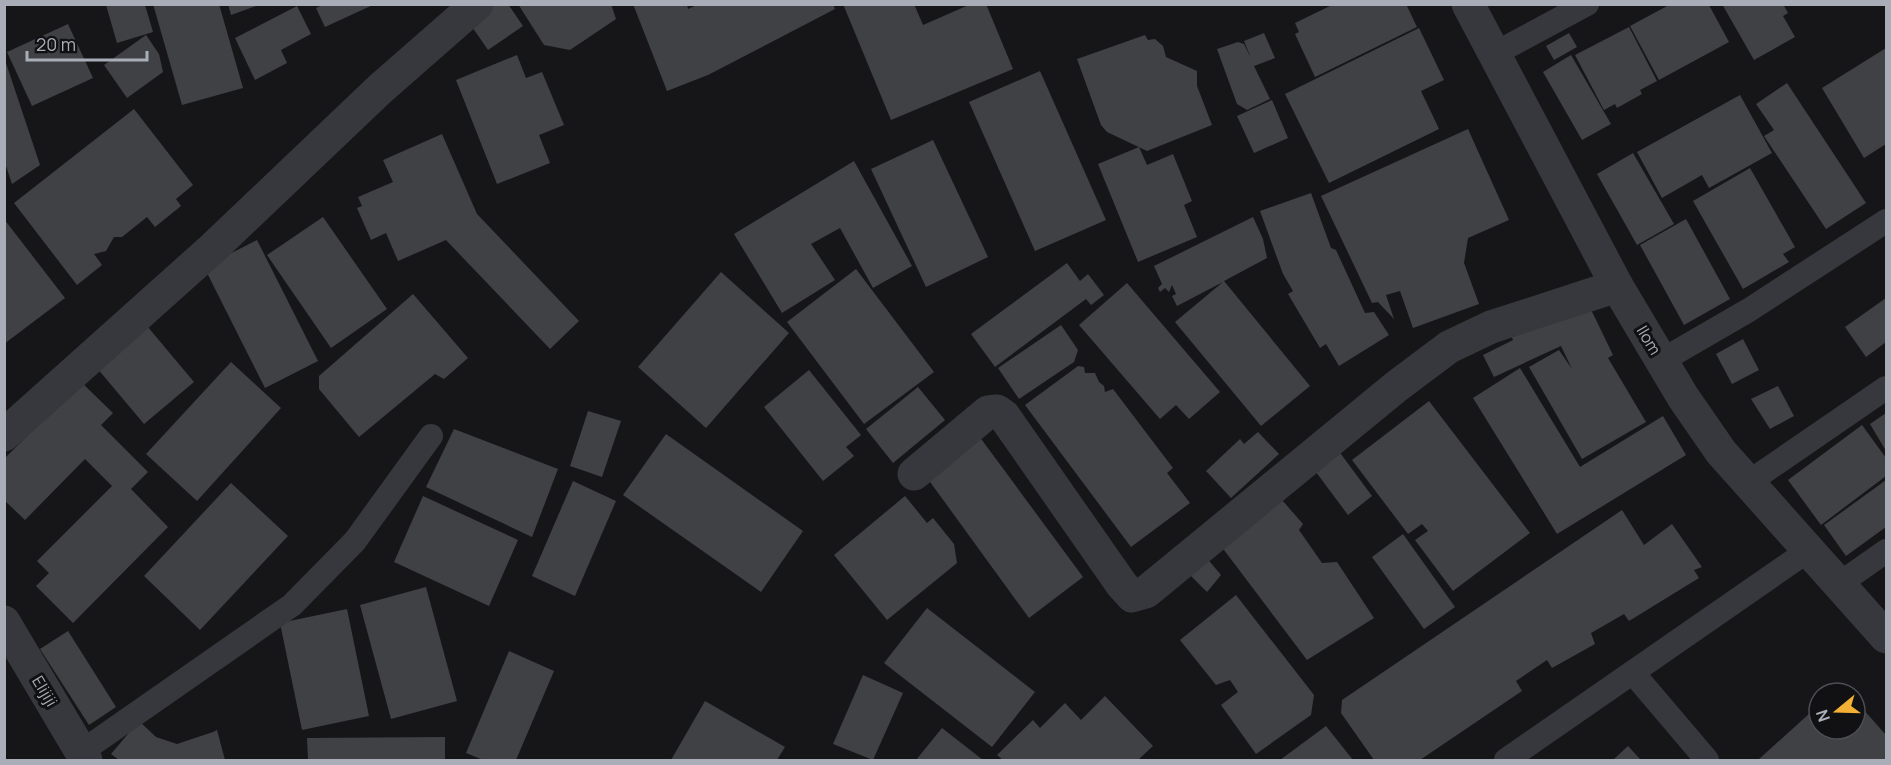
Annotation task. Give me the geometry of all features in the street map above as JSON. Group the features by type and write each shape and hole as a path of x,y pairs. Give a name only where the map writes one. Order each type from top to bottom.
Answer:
{"street":[{"path":"4,435 213,248 380,90 477,4"},
{"name":"Ilom","path":"1468,4 1617,286 1661,361 1721,452 1887,637"},
{"path":"914,474 988,412 997,411 1004,416 1132,596 1146,592 1449,347 1491,327 1617,286"},
{"name":"Elijiji","path":"4,622 84,756"}],"lane":[{"path":"1494,54 1587,4"},
{"path":"1661,361 1749,310 1887,221"},
{"path":"1749,482 1887,388"},
{"path":"84,756 292,605 355,541 431,436"},
{"path":"1506,760 1809,550"},
{"path":"1839,584 1887,550"},
{"path":"1633,673 1707,760"}],"building":[{"path":"153,4 219,4 243,88 182,105"},
{"path":"228,4 259,4 259,5 231,15"},
{"path":"324,4 375,4 325,27 316,8"},
{"path":"491,4 508,4 523,26 488,50 468,21"},
{"path":"518,4 611,4 616,19 570,50 544,45"},
{"path":"633,4 687,4 688,9 699,4 833,4 835,9 708,75 667,91"},
{"path":"843,4 914,4 923,25 971,4 986,4 1013,69 891,120"},
{"path":"1334,4 1406,4 1417,27 1315,77 1295,34 1299,32 1295,23"},
{"path":"1722,4 1783,4 1788,13 1783,16 1795,37 1754,60"},
{"path":"106,5 145,5 153,32 117,43"},
{"path":"1669,5 1709,5 1729,42 1659,80 1630,26"},
{"path":"297,6 311,34 281,50 287,63 255,80 235,38"},
{"path":"68,24 93,78 32,106 7,52"},
{"path":"1629,27 1657,81 1640,90 1642,94 1617,108 1615,104 1604,110 1575,55"},
{"path":"1419,28 1444,80 1421,91 1439,129 1329,183 1285,94"},
{"path":"1264,33 1275,58 1254,66 1270,99 1247,110 1237,104 1217,49 1238,42 1244,44 1251,58 1244,41"},
{"path":"1569,33 1577,47 1554,60 1546,46"},
{"path":"146,35 159,54 163,72 127,98 104,65"},
{"path":"1145,35 1148,40 1155,39 1163,46 1166,57 1197,71 1197,86 1212,125 1147,151 1107,132 1101,125 1077,59"},
{"path":"1886,48 1886,144 1864,158 1822,88"},
{"path":"517,55 526,78 542,72 564,125 539,135 550,163 497,184 456,80"},
{"path":"1571,55 1611,124 1582,140 1543,72"},
{"path":"5,60 40,165 12,184 4,160"},
{"path":"1040,71 1106,220 1035,251 969,102"},
{"path":"1787,83 1866,203 1826,229 1764,136 1774,130 1756,104"},
{"path":"1740,95 1772,153 1709,188 1702,175 1662,198 1637,152"},
{"path":"1272,100 1288,138 1254,153 1237,116"},
{"path":"134,109 193,185 176,199 181,206 155,227 147,217 122,237 114,237 106,251 94,254 102,265 77,285 14,203"},
{"path":"1468,129 1509,220 1468,238 1464,263 1479,304 1413,328 1400,291 1386,295 1394,319 1378,302 1372,303 1321,196"},
{"path":"442,134 477,214 579,321 550,349 446,240 398,261 386,233 371,240 357,208 362,206 358,197 393,182 383,160"},
{"path":"933,140 988,257 926,287 871,169"},
{"path":"1139,147 1147,165 1173,154 1192,201 1184,205 1197,237 1138,262 1098,164"},
{"path":"1633,153 1674,224 1637,245 1597,174"},
{"path":"854,161 912,266 873,288 840,228 811,244 835,280 782,313 734,234"},
{"path":"1750,168 1795,247 1783,254 1789,262 1743,289 1693,201"},
{"path":"1311,193 1331,248 1336,250 1365,313 1374,312 1389,335 1339,366 1326,344 1320,348 1288,294 1293,291 1283,274 1260,211"},
{"path":"323,217 387,309 331,348 267,255"},
{"path":"1253,217 1263,239 1267,258 1224,281 1310,386 1261,426 1175,322 1223,282 1177,306 1172,296 1176,294 1172,285 1169,292 1165,288 1160,292 1158,288 1162,284 1154,266"},
{"path":"4,219 65,298 4,344"},
{"path":"1686,219 1730,299 1684,325 1640,245"},
{"path":"257,240 318,361 265,388 204,267"},
{"path":"1067,263 1080,281 1088,274 1104,295 1091,305 1086,299 995,367 971,334"},
{"path":"856,269 934,372 864,424 787,322"},
{"path":"721,272 789,333 706,428 638,367"},
{"path":"1127,283 1220,392 1189,419 1176,405 1160,419 1079,325"},
{"path":"413,294 468,358 444,379 435,374 359,437 319,389 319,376"},
{"path":"1584,295 1613,355 1608,358 1646,422 1582,459 1529,367 1559,350 1572,369 1561,346 1494,377 1483,355 1513,340 1509,331"},
{"path":"1886,298 1886,342 1866,357 1845,327"},
{"path":"1061,325 1078,350 1074,362 1019,399 998,368"},
{"path":"147,326 194,382 144,424 97,368"},
{"path":"1743,339 1759,370 1732,384 1716,354"},
{"path":"231,362 281,408 197,501 146,454"},
{"path":"1078,366 1084,367 1085,373 1095,373 1099,382 1104,386 1105,392 1113,389 1173,468 1167,473 1190,503 1131,547 1025,405"},
{"path":"1520,368 1580,467 1663,416 1686,455 1557,534 1473,398"},
{"path":"809,370 861,435 846,447 854,456 823,481 764,407"},
{"path":"81,382 113,413 101,425 148,472 131,489 168,527 73,623 36,586 49,573 37,561 112,486 85,459 25,520 4,500 4,459"},
{"path":"1778,386 1794,416 1770,429 1751,399"},
{"path":"918,387 945,420 893,463 866,429"},
{"path":"1429,401 1530,533 1453,591 1415,540 1428,531 1422,524 1408,534 1352,460"},
{"path":"588,411 621,421 602,477 570,466"},
{"path":"1886,413 1886,451 1870,424"},
{"path":"1862,425 1886,458 1886,476 1821,525 1788,480"},
{"path":"454,429 558,469 532,537 426,487"},
{"path":"1258,432 1279,454 1231,498 1206,471 1240,439 1244,444"},
{"path":"666,434 803,531 761,592 623,495"},
{"path":"979,436 1083,577 1029,618 925,475"},
{"path":"1335,446 1372,496 1348,515 1310,464"},
{"path":"1886,480 1886,527 1846,556 1824,525"},
{"path":"573,481 616,501 575,596 532,576"},
{"path":"231,483 288,536 200,630 144,576"},
{"path":"423,496 518,540 489,606 394,562"},
{"path":"905,496 927,523 933,518 954,544 957,563 887,620 834,555"},
{"path":"1282,500 1303,524 1299,530 1322,563 1337,562 1374,618 1307,660 1221,546"},
{"path":"1622,510 1644,545 1672,524 1702,567 1694,570 1699,578 1629,621 1624,614 1591,633 1595,644 1552,668 1547,660 1516,681 1522,691 1420,760 1374,760 1341,713 1342,700"},
{"path":"1403,534 1455,607 1424,629 1372,557"},
{"path":"1205,556 1221,575 1207,592 1189,574"},
{"path":"426,587 457,701 391,719 360,605"},
{"path":"1236,595 1314,695 1311,715 1256,754 1221,705 1238,692 1230,680 1216,685 1180,640"},
{"path":"927,608 1035,692 992,747 884,663"},
{"path":"347,609 369,716 302,730 280,623"},
{"path":"68,631 116,707 89,725 40,649"},
{"path":"509,651 554,671 516,760 483,760 466,753"},
{"path":"863,675 903,693 873,760 833,744"},
{"path":"1105,696 1153,746 1138,760 1003,760 997,755 1033,720 1040,728 1065,703 1081,720"},
{"path":"705,701 785,747 777,760 671,760"},
{"path":"1867,714 1886,735 1886,760 1758,760 1807,716 1807,741 1867,741"},
{"path":"139,721 156,737 177,744 217,730 225,760 119,760 111,754"},
{"path":"1326,726 1353,760 1280,760"},
{"path":"942,728 983,760 916,760"},
{"path":"445,737 445,760 308,760 307,738"},
{"path":"1628,746 1641,760 1613,760"}]}
